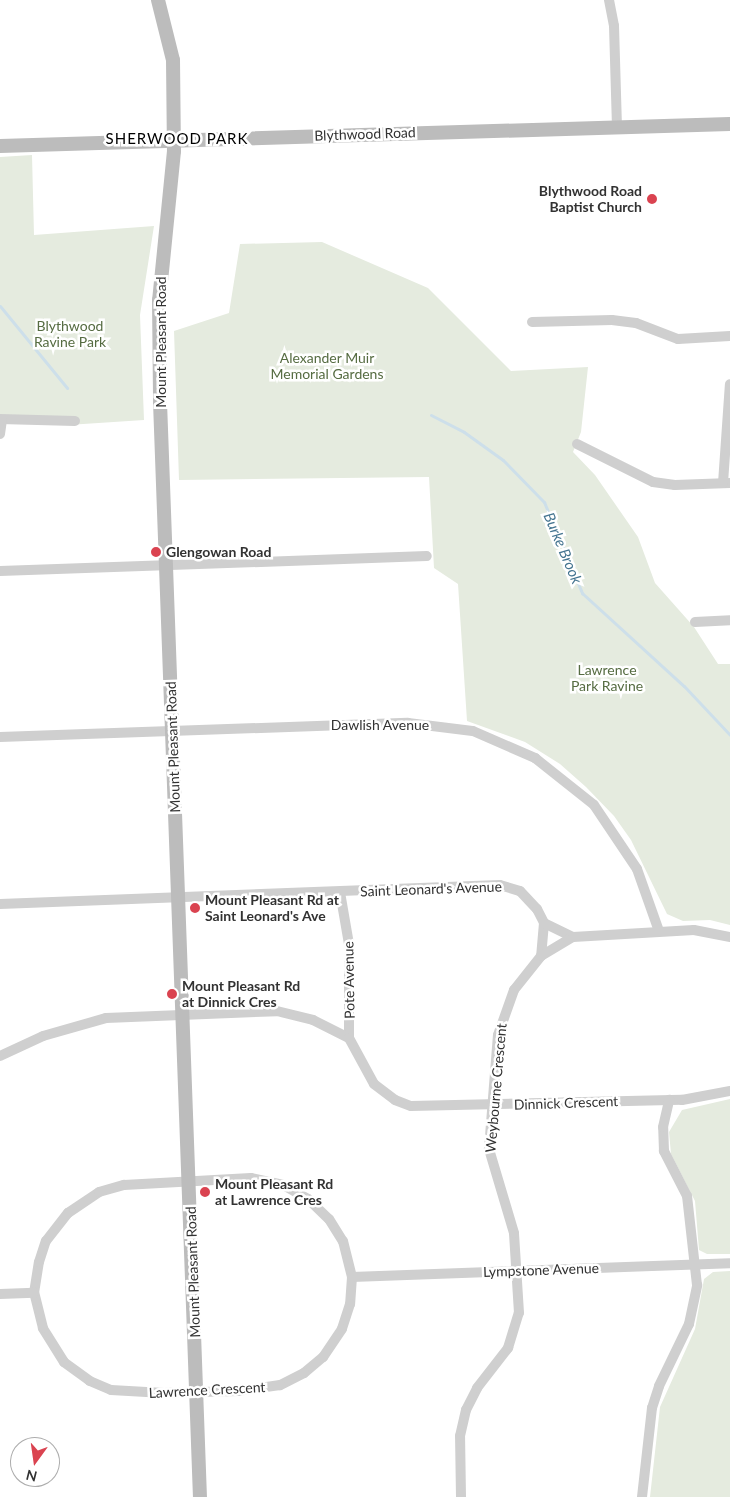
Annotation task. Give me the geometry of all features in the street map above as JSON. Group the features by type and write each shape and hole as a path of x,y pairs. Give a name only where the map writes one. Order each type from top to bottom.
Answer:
{"main road":[{"name":"Mount Pleasant Road","path":"158,0 172,49 174,139 158,300 172,731 191,1180 199,1494"},
{"name":"Blythwood Road","path":"0,146 174,139 730,124"}],"street":[{"path":"609,0 614,26 617,127"},
{"path":"532,322 612,320 647,326 678,340 730,336"},
{"path":"577,444 653,482 675,485 727,483 730,384"},
{"path":"0,434 1,420 75,421"},
{"path":"0,571 427,556"},
{"path":"695,622 730,620"},
{"name":"Dawlish Avenue","path":"0,737 408,723 455,728 492,737 554,770 598,810 637,869 659,931"},
{"name":"Saint Leonard's Avenue","path":"0,904 500,885 527,896 544,923"},
{"name":"Pote Avenue","path":"340,892 349,944 349,1038"},
{"path":"541,956 544,923 573,937"},
{"name":"Weybourne Crescent","path":"462,1497 461,1426 477,1388 513,1338 519,1313 512,1224 489,1156 495,1106 498,1035 503,1015 518,983 541,956 573,937 659,931 706,931 730,936"},
{"path":"0,1056 43,1036 86,1023 125,1017 183,1014 286,1012 325,1025 349,1038"},
{"name":"Dinnick Crescent","path":"349,1038 370,1079 402,1104 428,1108 669,1100 702,1098 730,1091"},
{"path":"642,1497 652,1408 659,1386 684,1337 694,1305 697,1279 693,1264 687,1196 664,1151 663,1127 669,1100"},
{"name":"Lawrence Crescent","path":"251,1178 267,1180 298,1191 321,1209 336,1230 347,1253 352,1277 350,1304 342,1328 330,1349 304,1373 271,1387 196,1392 130,1394 90,1381 64,1362 55,1351 43,1328 34,1293 38,1262 51,1231 77,1205 111,1188 191,1180 251,1178"},
{"name":"Lympstone Avenue","path":"352,1277 730,1262"},
{"path":"0,1294 34,1293"}],"green space":[{"name":"Blythwood Ravine Park","path":"32,155 34,235 154,226 140,315 144,420 68,425 0,415 0,157"},
{"name":"Alexander Muir Memorial Gardens","path":"322,242 428,288 511,371 588,367 581,432 573,452 595,475 638,537 655,583 694,627 718,664 730,664 730,925 710,920 683,921 667,914 631,840 614,816 586,787 560,764 525,742 467,721 458,584 434,568 429,477 179,480 174,331 229,313 240,244"},
{"path":"730,1099 730,1254 707,1254 699,1250 695,1201 671,1154 669,1132 682,1110"},
{"path":"730,1271 730,1497 650,1497 660,1407 695,1329 704,1279 713,1272"}],"waterway":[{"name":"Burke Brook","path":"0,306 67,388"},
{"name":"Burke Brook","path":"431,415 464,432 503,460 544,502 582,593 684,686 730,735"}],"place":[{"name":"Blythwood Road Baptist Church","path":"652,199"},
{"name":"Glengowan Road","path":"156,552"},
{"name":"Mount Pleasant Rd at Saint Leonard's Ave","path":"195,908"},
{"name":"Mount Pleasant Rd at Dinnick Cres","path":"172,994"},
{"name":"Mount Pleasant Rd at Lawrence Cres","path":"205,1192"}],"district":[{"name":"SHERWOOD PARK","path":"177,139"}],"park label":[{"name":"Lawrence Park Ravine","path":"607,678"}]}
